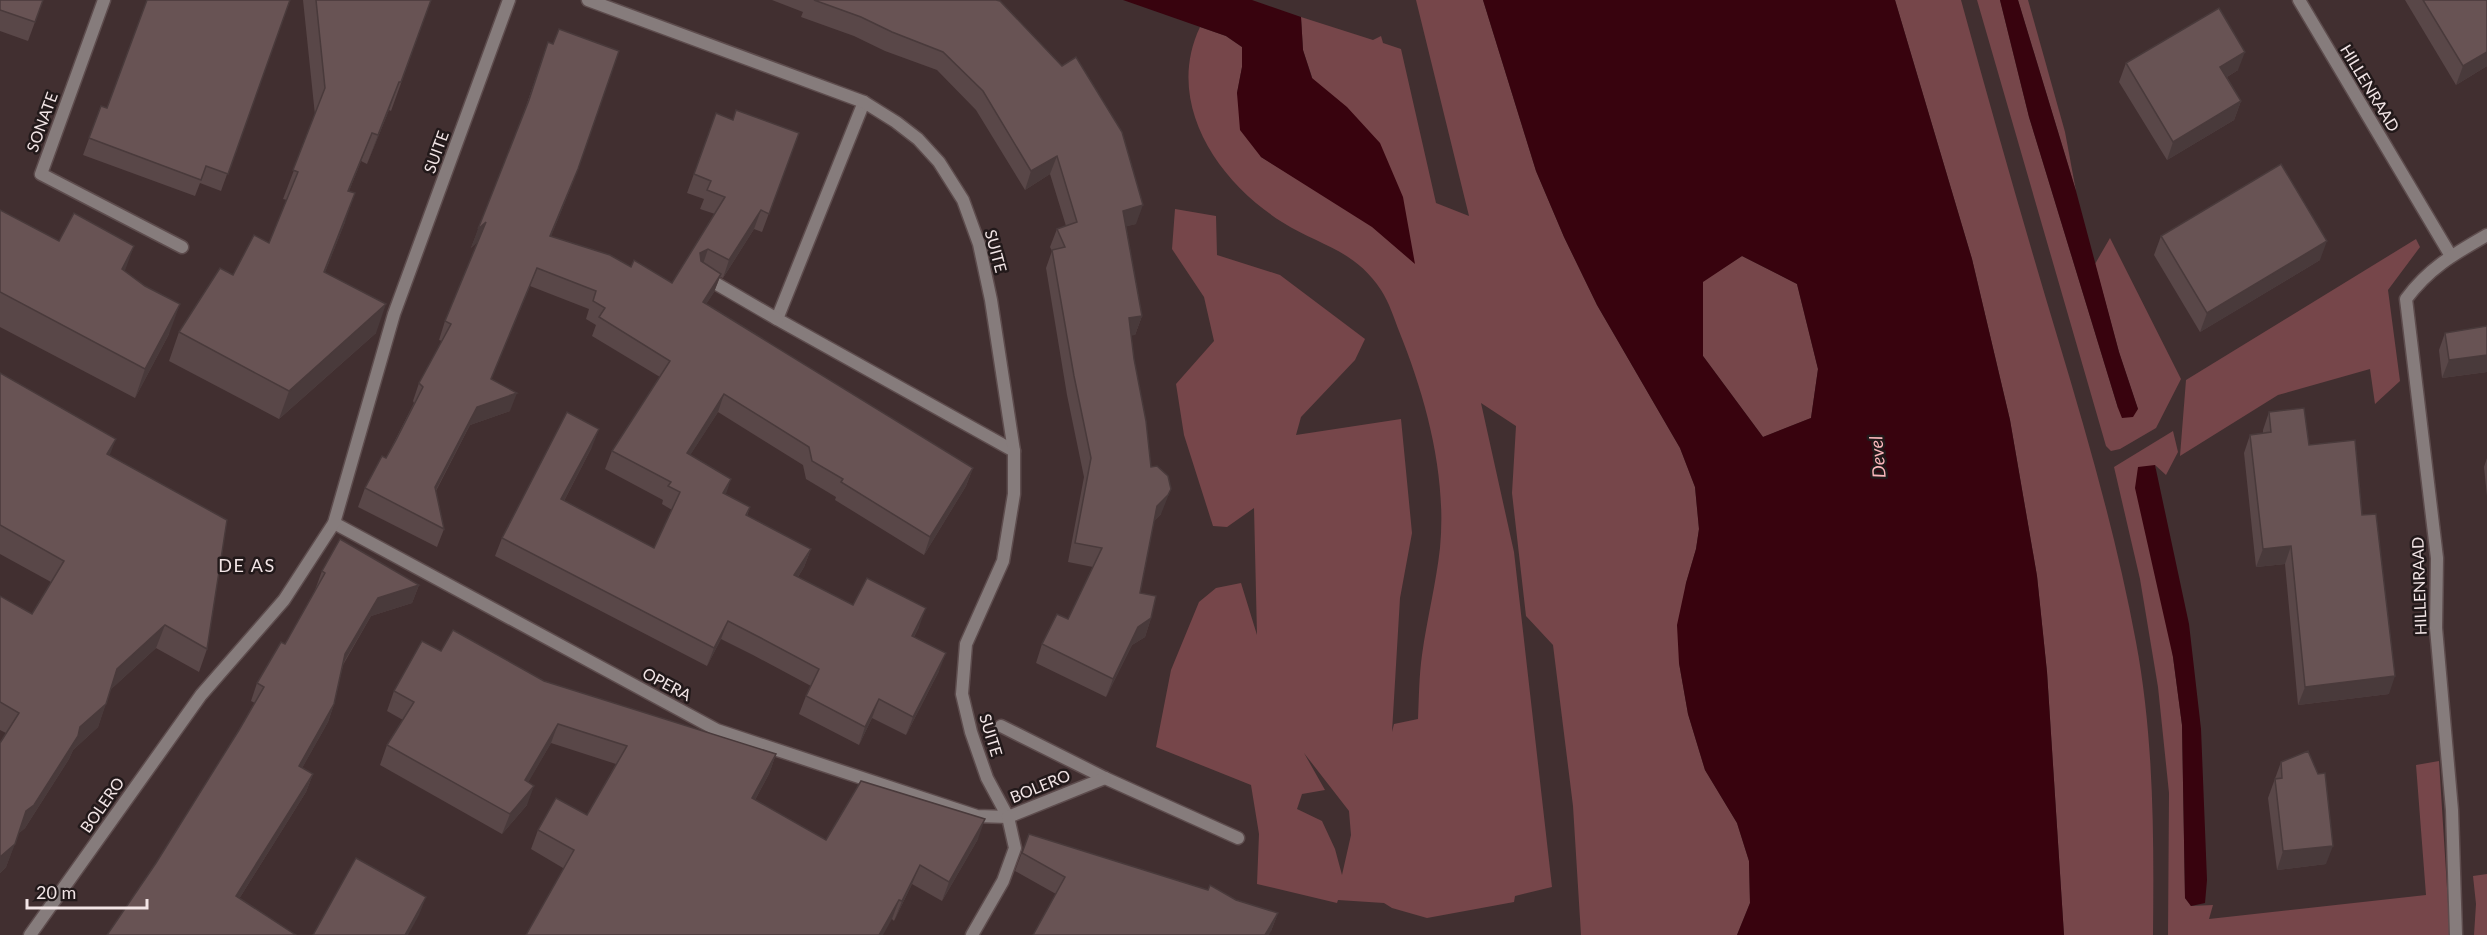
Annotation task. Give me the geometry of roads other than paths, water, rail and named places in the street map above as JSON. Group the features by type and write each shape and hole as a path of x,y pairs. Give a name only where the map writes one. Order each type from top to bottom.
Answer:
{"street":[{"name":"SONATE","path":"104,0 41,174 182,247"},
{"name":"SUITE","path":"334,523 394,314 509,0"},
{"name":"SUITE","path":"588,0 864,102 918,139 939,162 963,200 979,244 991,300 1014,452 1014,494 1003,561 966,644 962,694 971,732 987,778 1008,817"},
{"name":"HILLENRAAD","path":"2299,0 2451,256"},
{"path":"777,319 864,102"},
{"name":"HILLENRAAD","path":"2456,935 2452,810 2436,627 2437,558 2406,299 2422,278 2451,256 2487,235"},
{"path":"701,275 1014,452"},
{"name":"BOLERO","path":"30,935 201,695 284,600 334,523"},
{"name":"OPERA","path":"334,523 717,730 977,816 1008,817"},
{"name":"BOLERO","path":"1001,726 1105,778 1238,838"},
{"name":"BOLERO","path":"972,935 1003,881 1015,848 1008,817 1105,778"}],"water":[{"path":"1123,0 1252,0 1301,17 1303,50 1312,78 1347,107 1380,143 1403,197 1415,264 1372,227 1261,157 1240,130 1237,93 1242,67 1242,47 1226,36"},
{"name":"Devel","path":"1483,0 1895,0 1972,259 2010,420 2037,576 2047,672 2064,935 1737,935 1750,903 1749,861 1737,823 1705,770 1688,714 1679,663 1677,625 1699,529 1695,487 1680,448 1597,305 1564,237 1536,171","holes":["1742,256 1797,284 1818,369 1811,418 1763,437 1703,356 1703,282"]},
{"path":"2000,0 2018,0 2076,191 2119,352 2138,409 2133,417 2122,418 2118,408 2029,117"},
{"path":"2155,465 2189,624 2201,729 2207,880 2205,903 2191,906 2185,898 2182,725 2173,657 2135,488 2138,467"}],"district":[{"name":"DE AS","path":"247,566"}]}
